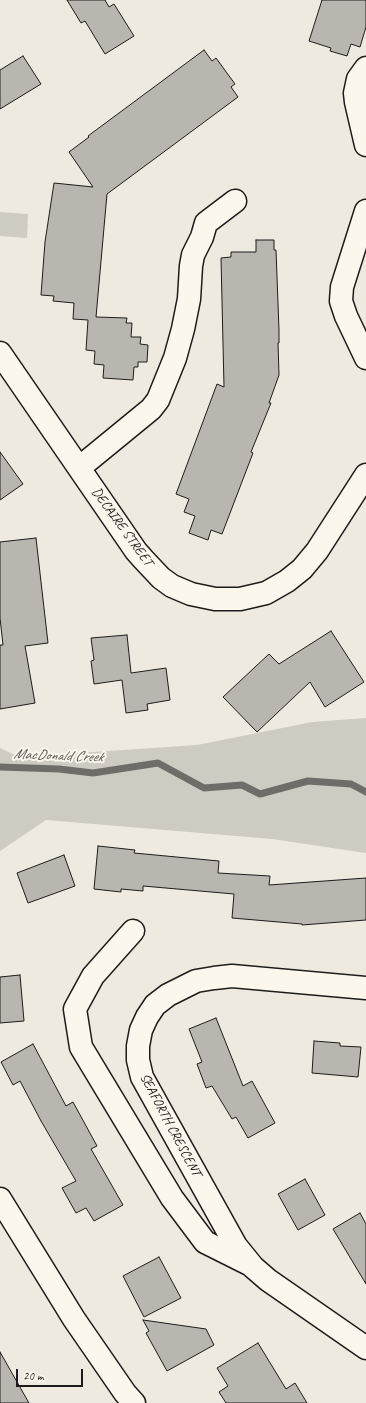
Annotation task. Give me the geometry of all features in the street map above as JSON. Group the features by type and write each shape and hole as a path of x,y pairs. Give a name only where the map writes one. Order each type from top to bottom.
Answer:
{"street":[{"path":"366,68 358,79 355,93 366,145"},
{"path":"80,468 120,433 151,409 158,400 175,358 183,329 189,298 193,255 202,238 206,223 235,201"},
{"path":"366,211 342,287 341,301 346,316 366,358"},
{"name":"DECAIRE STREET","path":"0,353 132,546 152,570 172,586 184,591 207,598 223,600 248,598 277,588 296,575 317,551 366,475"},
{"path":"133,931 94,976 75,1009 81,1047 172,1198 205,1242 254,1267"},
{"name":"SEAFORTH CRESCENT","path":"366,988 232,976 196,981 168,995 155,1005 141,1030 138,1046 138,1060 142,1077 236,1246 254,1267 268,1280 366,1348"},
{"path":"0,1199 74,1319 125,1393 134,1403"}],"shaded area":[{"path":"0,212 28,214 27,238 0,236"},
{"path":"366,718 366,853 272,839 46,820 0,851 0,748 19,757 197,745 312,722"}],"building":[{"path":"67,0 105,0 109,7 114,4 134,36 105,54 85,21 81,23"},
{"path":"322,0 366,0 366,27 360,47 351,44 347,56 330,51 331,48 309,41"},
{"path":"204,50 212,61 216,58 235,84 231,87 238,97 107,194 96,317 127,318 126,323 132,323 131,337 141,337 140,344 148,345 147,362 138,362 138,367 134,367 133,380 103,378 104,365 94,364 95,351 86,350 88,320 73,319 74,303 53,301 54,296 41,295 45,242 54,183 93,187 69,152 89,137 88,136"},
{"path":"23,56 41,84 0,109 0,70"},
{"path":"256,240 274,240 274,250 276,250 279,375 269,403 271,403 251,452 253,453 222,534 211,530 208,540 189,533 195,516 184,512 189,499 176,494 217,384 224,387 221,258 231,257 231,252 256,252"},
{"path":"0,452 23,484 0,500"},
{"path":"36,538 48,643 25,646 35,703 0,709 0,645 3,645 0,618 0,542"},
{"path":"331,631 364,682 325,707 310,682 257,732 223,697 269,654 279,664"},
{"path":"127,635 131,673 166,668 170,700 147,704 148,710 126,713 122,680 94,684 91,661 94,660 91,638"},
{"path":"98,846 135,850 134,853 219,861 218,873 270,876 269,885 366,878 366,920 302,925 232,918 234,894 143,886 143,891 121,889 121,892 94,889"},
{"path":"64,855 75,886 28,903 17,873"},
{"path":"20,975 24,1021 0,1023 0,977"},
{"path":"216,1018 243,1086 252,1081 275,1123 248,1138 236,1117 232,1119 212,1086 206,1088 197,1064 202,1062 189,1029"},
{"path":"314,1041 340,1043 340,1046 361,1047 358,1077 312,1073"},
{"path":"33,1044 66,1106 73,1102 97,1146 91,1149 123,1205 94,1221 86,1208 76,1213 62,1188 76,1181 41,1121 20,1081 13,1085 1,1062"},
{"path":"305,1179 325,1215 298,1230 278,1194"},
{"path":"360,1213 366,1224 366,1284 333,1229"},
{"path":"159,1257 181,1298 144,1317 123,1276"},
{"path":"143,1320 206,1329 214,1345 167,1371 146,1333 149,1331"},
{"path":"258,1343 286,1389 295,1383 307,1403 226,1403 219,1392 228,1386 217,1368"},
{"path":"0,1352 29,1403 0,1403"}],"waterway":[{"name":"MacDonald Creek","path":"0,767 59,769 93,773 158,763 204,788 242,785 260,794 308,781 351,784 366,792"}]}
